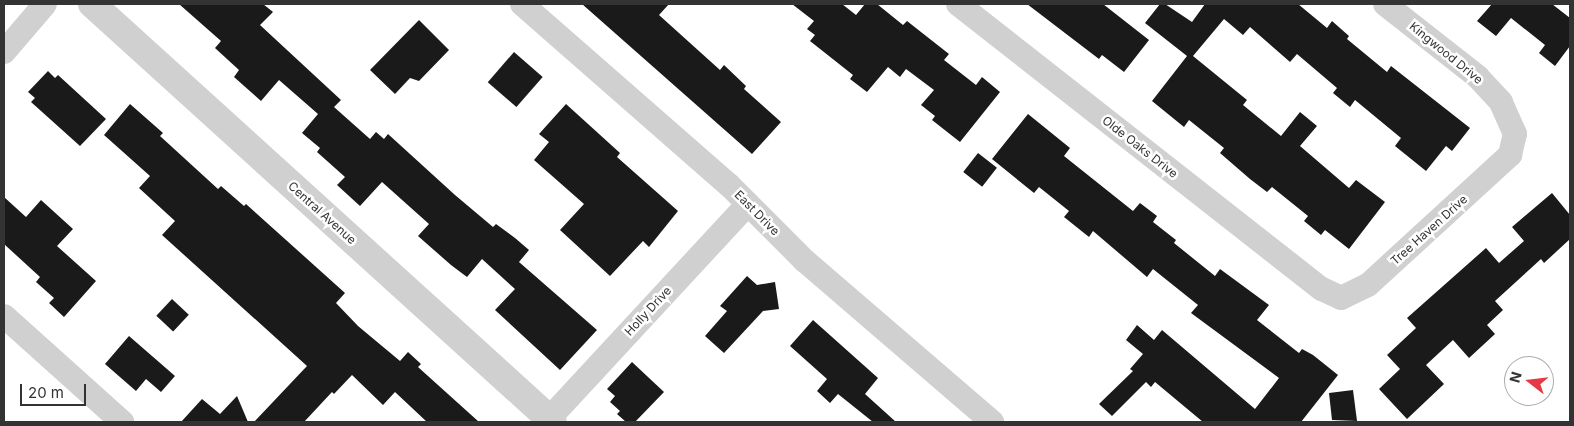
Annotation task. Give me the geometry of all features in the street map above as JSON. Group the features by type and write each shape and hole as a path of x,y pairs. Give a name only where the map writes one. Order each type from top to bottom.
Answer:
{"street":[{"path":"4,52 45,4"},
{"name":"Central Avenue","path":"92,4 550,421"},
{"name":"East Drive","path":"522,4 748,204 805,261 992,422"},
{"name":"Olde Oaks Drive","path":"958,4 1322,289"},
{"name":"Kingwood Drive","path":"1385,4 1478,77 1500,102 1515,134"},
{"name":"Tree Haven Drive","path":"1322,289 1341,298 1368,285 1510,155 1515,134"},
{"name":"Holly Drive","path":"550,421 748,204"},
{"path":"4,316 122,422"}],"building":[{"path":"179,4 263,4 273,12 260,25 341,100 334,107 370,139 376,132 384,139 388,134 493,227 496,224 515,238 529,250 519,262 597,330 560,370 495,310 515,289 482,259 467,277 451,265 418,236 429,224 382,182 360,206 337,185 345,177 317,152 320,148 302,133 318,114 279,80 261,101 234,77 239,70 215,48 221,41"},
{"path":"582,4 669,4 659,15 720,70 724,65 746,86 744,89 781,122 752,154"},
{"path":"792,4 842,4 856,15 865,4 877,4 903,25 907,21 949,54 944,60 976,85 982,77 1000,92 960,142 932,120 935,116 921,105 934,90 906,69 900,77 888,67 867,92 850,79 853,75 810,41 815,35 807,29 814,21"},
{"path":"1027,4 1103,4 1149,40 1124,72 1102,55 1099,59"},
{"path":"1160,4 1165,4 1192,22 1205,4 1298,4 1327,28 1332,21 1349,36 1347,39 1387,72 1391,66 1470,128 1452,151 1446,146 1426,171 1395,146 1401,138 1355,100 1350,107 1333,93 1337,88 1297,54 1290,62 1250,27 1243,35 1224,19 1193,56 1247,100 1243,105 1281,136 1300,112 1317,126 1300,146 1349,188 1356,180 1385,202 1349,249 1325,230 1321,235 1304,221 1308,216 1272,187 1267,192 1250,179 1220,153 1224,148 1189,120 1184,127 1152,101 1187,56 1145,23"},
{"path":"1492,4 1552,4 1570,18 1570,46 1555,66 1539,53 1545,45 1511,18 1496,36 1477,21"},
{"path":"419,20 449,50 419,81 410,78 395,94 370,70"},
{"path":"514,52 543,77 516,107 488,82"},
{"path":"48,71 55,78 58,75 106,119 80,146 31,102 35,98 28,92"},
{"path":"130,104 163,133 160,136 218,189 221,186 244,206 246,204 345,293 336,303 358,326 400,361 408,352 421,364 418,367 479,422 427,422 395,392 383,405 352,375 334,394 332,392 304,422 254,422 307,366 162,235 175,221 139,188 150,176 104,135"},
{"path":"566,104 620,153 617,157 678,211 649,247 643,241 610,276 560,230 584,204 534,160 549,142 539,134"},
{"path":"1028,114 1070,148 1064,156 1133,211 1140,203 1157,216 1153,222 1176,240 1174,243 1215,276 1220,269 1269,305 1257,320 1299,353 1302,349 1313,355 1338,375 1301,422 1203,422 1155,382 1151,387 1146,382 1112,416 1099,404 1133,371 1130,369 1143,354 1126,340 1137,325 1154,340 1162,330 1255,409 1279,378 1191,313 1198,305 1153,269 1147,277 1093,231 1089,237 1064,217 1069,211 1039,187 1034,193 992,159"},
{"path":"978,153 997,168 982,187 963,172"},
{"path":"1552,193 1570,215 1570,239 1544,263 1541,259 1495,301 1503,310 1487,325 1495,334 1469,358 1453,340 1426,365 1444,384 1407,419 1379,389 1400,369 1387,355 1416,328 1407,318 1486,248 1499,263 1524,241 1512,227"},
{"path":"4,197 26,217 41,200 73,229 57,246 96,281 64,317 49,303 54,298 36,282 40,277 4,244"},
{"path":"747,276 757,285 775,282 779,309 763,311 724,353 705,336 727,311 720,306"},
{"path":"172,299 189,315 173,332 156,316"},
{"path":"813,320 878,378 865,394 896,422 873,422 838,394 830,403 817,391 827,379 790,346"},
{"path":"129,336 175,376 161,392 146,379 136,391 105,364"},
{"path":"632,362 664,392 635,422 626,422 617,414 620,411 610,402 615,396 607,389"},
{"path":"1353,390 1357,421 1332,420 1329,393"},
{"path":"237,396 248,422 181,422 202,399 220,414"}]}
